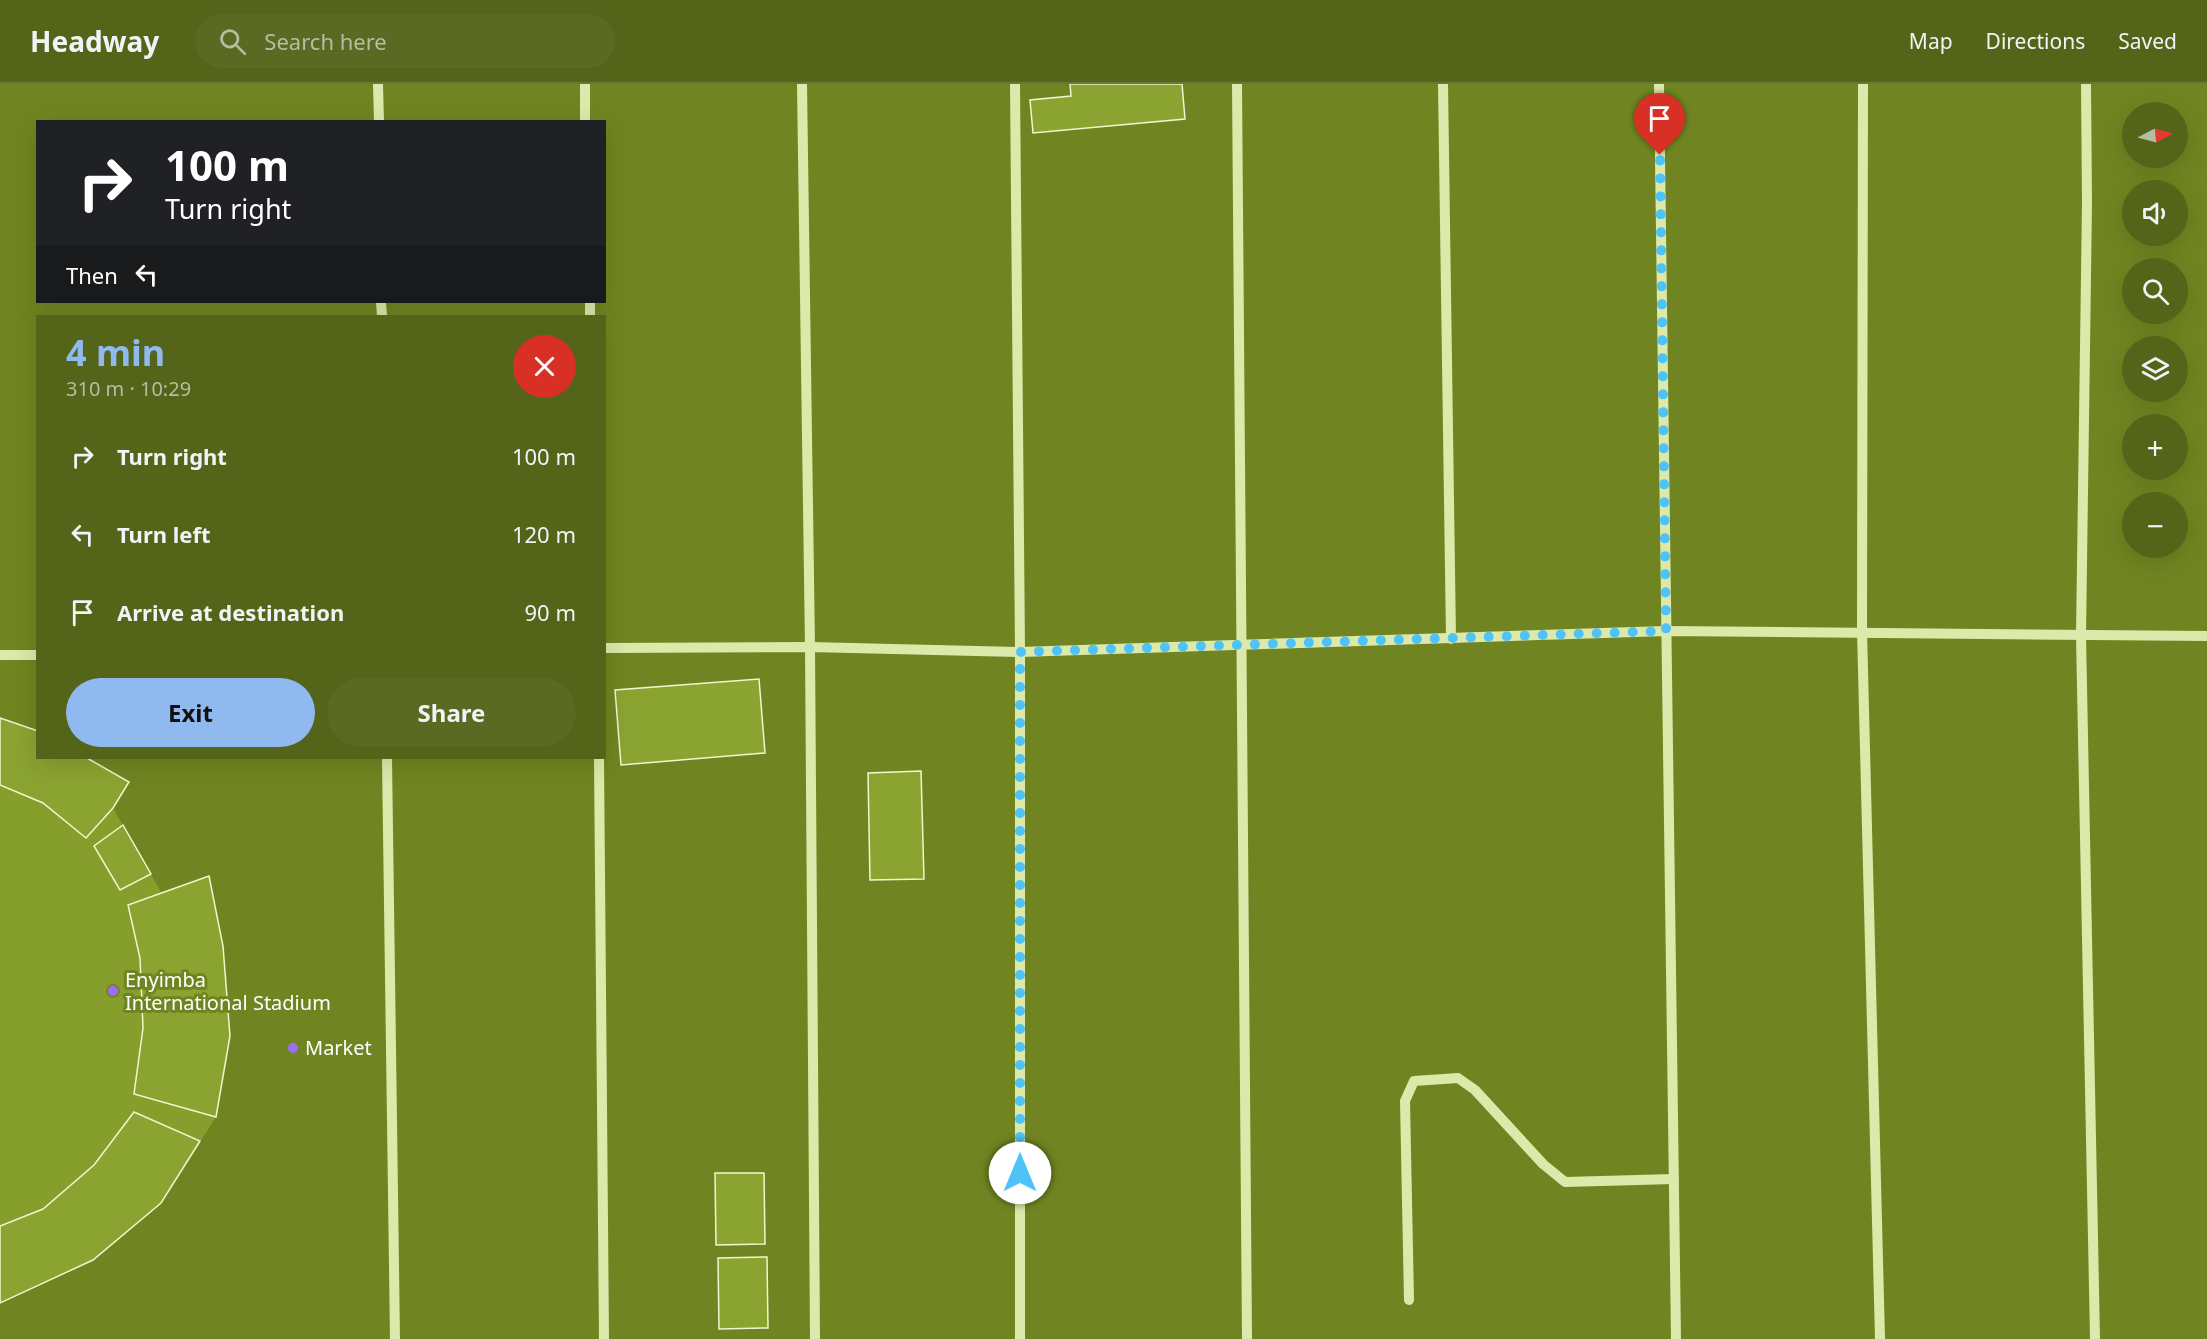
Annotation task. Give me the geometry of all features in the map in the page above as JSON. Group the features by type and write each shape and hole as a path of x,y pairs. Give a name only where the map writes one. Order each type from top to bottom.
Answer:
{"street":[{"path":"378,84 379,120"},
{"path":"585,84 585,120"},
{"path":"802,84 810,647 815,1339"},
{"path":"1015,84 1020,652 1020,1339"},
{"path":"1237,84 1247,1339"},
{"path":"1443,84 1451,639"},
{"path":"1659,84 1676,1339"},
{"path":"1863,84 1862,632 1880,1339"},
{"path":"2086,84 2087,203 2081,636 2095,1339"},
{"path":"606,648 810,647 1020,652 1666,631 2207,636"},
{"path":"0,655 36,655"},
{"path":"387,759 395,1339"},
{"path":"599,759 604,1339"},
{"path":"1410,1300 1405,1101 1414,1081 1458,1078 1475,1090 1543,1164 1565,1182 1674,1179"}],"green space":[{"name":"Enyimba International Stadium","path":"0,718 36,731 36,759 89,759 129,782 113,808 161,892 209,876 223,946 230,1036 216,1117 161,1203 93,1260 0,1303"}],"building":[{"path":"1070,84 1182,84 1185,119 1033,133 1030,100 1071,96"},
{"path":"759,679 765,753 621,765 615,690"},
{"path":"0,718 36,730 36,759 89,759 129,782 113,808 86,838 43,803 0,785"},
{"path":"921,771 924,879 870,880 868,773"},
{"path":"123,825 151,874 120,890 94,846"},
{"path":"209,876 223,946 230,1036 216,1117 134,1094 143,1028 140,958 128,905"},
{"path":"134,1112 200,1141 161,1203 93,1260 0,1303 0,1226 43,1209 94,1165"},
{"path":"715,1173 764,1173 765,1244 716,1245"},
{"path":"767,1257 768,1328 719,1329 718,1258"}],"place":[{"name":"Enyimba International Stadium","path":"113,991"},
{"name":"Market","path":"293,1048"}],"route":[{"path":"1020,1173 1020,652 1666,631 1660,155"}]}
